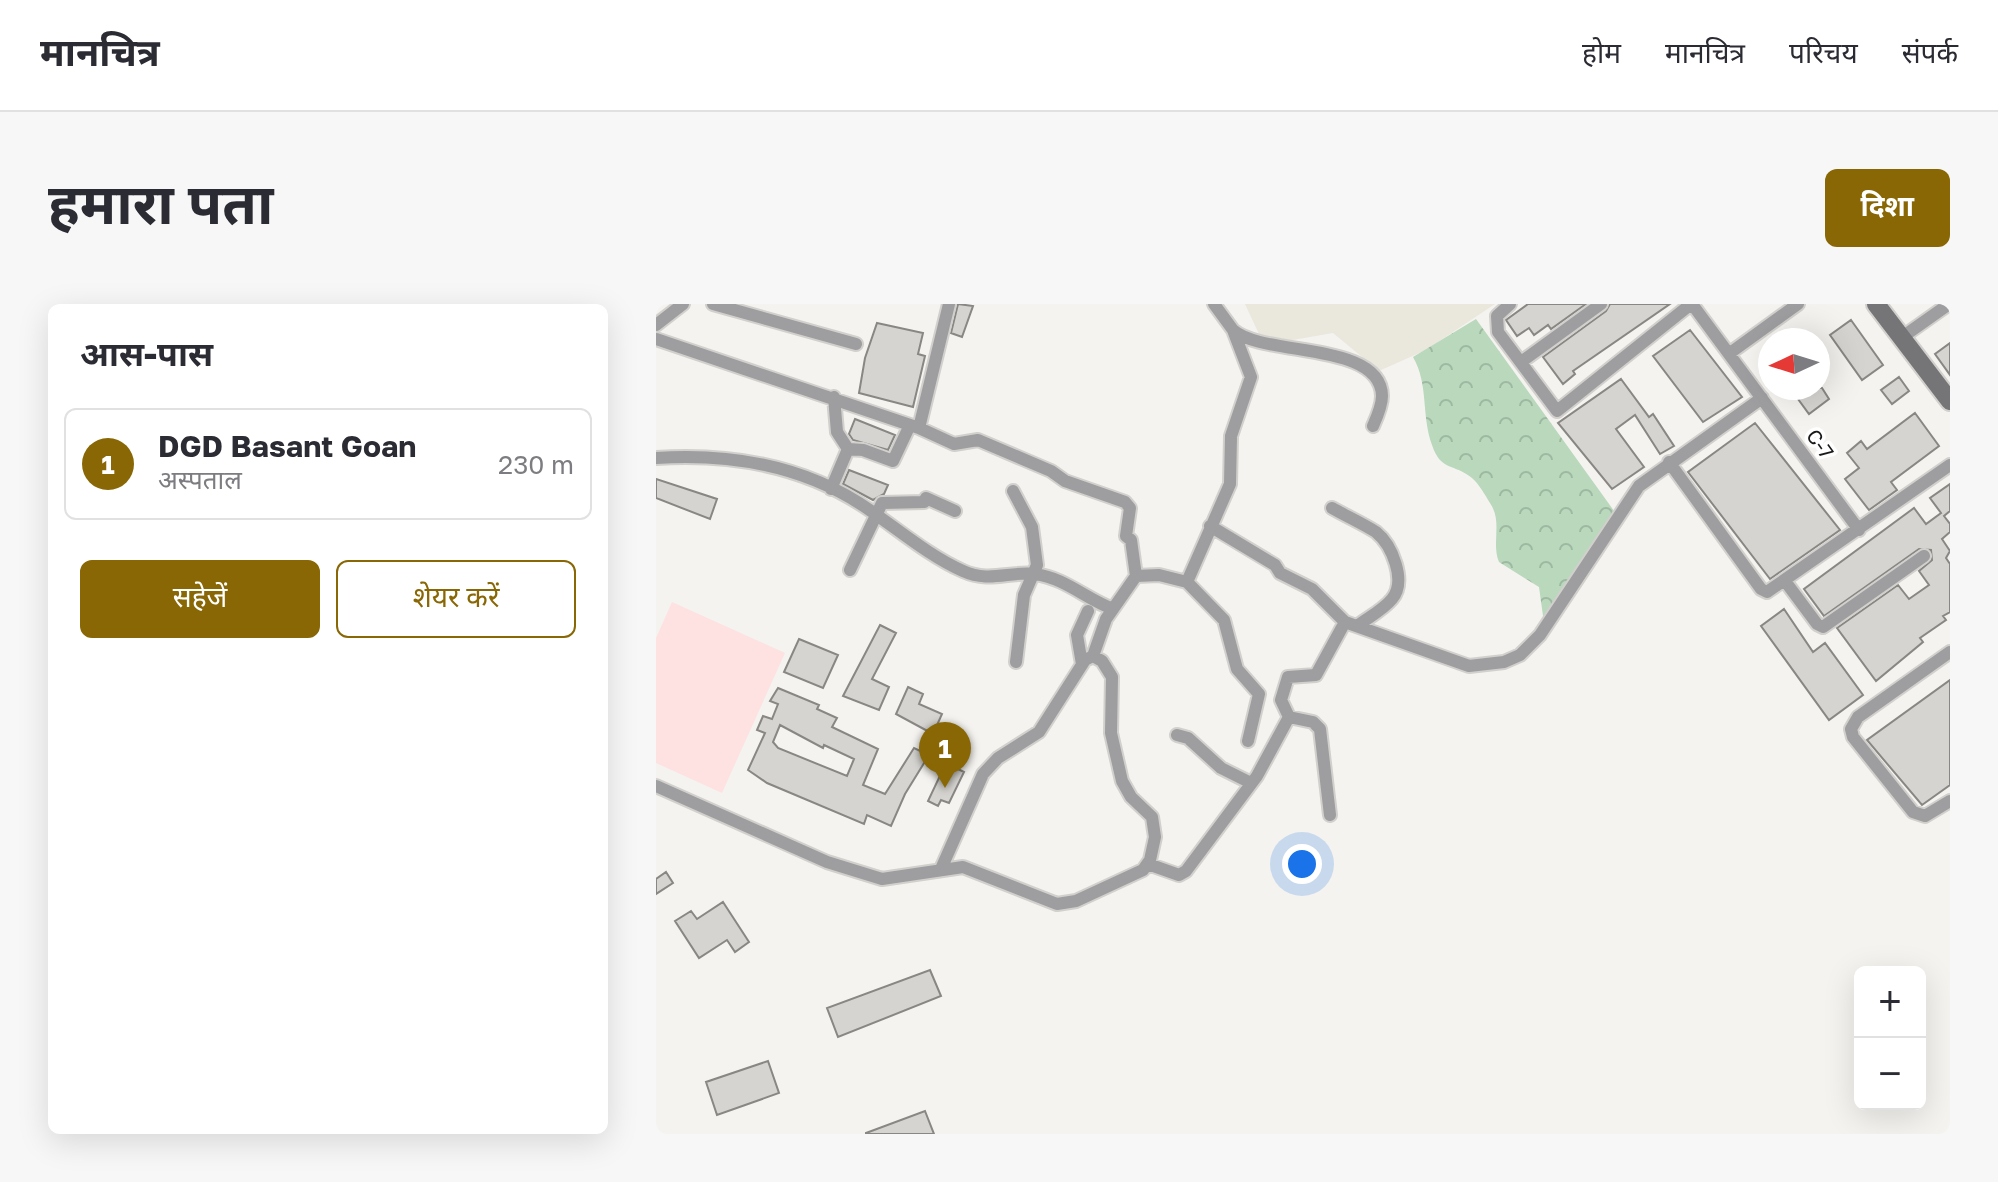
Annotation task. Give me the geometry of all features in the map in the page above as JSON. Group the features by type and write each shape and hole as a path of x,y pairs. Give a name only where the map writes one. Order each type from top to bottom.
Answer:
{"main road":[{"path":"1876,304 1950,401"}],"street":[{"path":"656,325 683,304"},
{"path":"713,304 856,344"},
{"path":"848,449 863,450 893,461 914,426 949,304"},
{"path":"1187,582 1230,484 1231,436 1251,377 1233,330 1214,304"},
{"path":"1510,304 1495,321 1498,332 1557,411 1691,304"},
{"path":"1521,362 1601,304"},
{"name":"C-7","path":"1691,304 1758,392"},
{"path":"1730,353 1798,304"},
{"path":"1901,338 1949,304"},
{"path":"1233,330 1247,338 1338,357 1368,370 1380,386 1382,397 1373,426"},
{"path":"656,339 834,397 954,444 978,440 1051,471 1065,481 1125,502 1130,508 1126,536 1131,540 1136,576 1113,609 1088,660 1039,732 998,758 983,774 941,869"},
{"path":"834,397 837,432 848,449"},
{"path":"1210,526 1275,565 1280,573 1312,589 1351,624 1469,666 1504,662 1532,645 1574,588 1629,496 1669,462 1759,400"},
{"name":"C-7","path":"1763,400 1859,530"},
{"path":"831,489 848,449"},
{"path":"656,458 742,458 806,476 876,515 964,572 992,579 1034,574 1062,581 1113,609"},
{"path":"1669,462 1761,589 1767,592 1950,465"},
{"path":"1013,491 1036,542 1034,574 1024,595 1016,662"},
{"path":"850,570 882,503 924,502 926,498 955,511"},
{"path":"1289,717 1281,700 1288,677 1316,675 1351,624 1391,601 1398,584 1397,570 1389,548 1379,535 1332,508"},
{"path":"1785,581 1817,624 1823,627 1924,556"},
{"path":"1136,576 1159,575 1187,582 1224,620 1237,669 1259,694 1248,741"},
{"path":"656,786 827,862 868,875 899,879 956,866 976,869 1062,905 1108,889 1148,864 1154,823 1122,781 1111,733 1112,677 1108,667 1088,660 1077,635 1088,611"},
{"path":"1949,653 1858,717 1851,729 1853,737 1913,812 1925,816 1950,801"},
{"path":"1148,864 1179,875 1186,871 1251,783 1289,717"},
{"path":"1289,717 1313,722 1320,729 1330,815"},
{"path":"1177,735 1188,738 1221,768 1251,783"},
{"path":"1938,810 1950,820"}],"shaded area":[{"path":"1245,304 1495,304 1426,350 1379,371 1333,333 1264,345"},
{"path":"672,602 785,653 722,793 656,763 656,638"}],"green space":[{"path":"1476,319 1622,522 1544,623 1539,587 1499,562 1496,518 1490,503 1472,478 1440,459 1429,433 1421,378 1413,357"}],"building":[{"path":"958,304 973,306 962,337 951,333"},
{"path":"1528,304 1586,304 1551,329 1548,325 1534,335 1529,328 1517,336 1506,320"},
{"path":"1610,304 1670,304 1573,371 1575,374 1563,384 1543,357 1606,311"},
{"path":"1851,320 1883,365 1862,380 1830,335"},
{"path":"877,323 923,333 918,354 925,356 913,407 859,393 865,358"},
{"path":"1690,330 1742,397 1703,422 1653,356"},
{"path":"1950,343 1950,375 1935,354"},
{"path":"1899,377 1909,391 1892,404 1881,390"},
{"path":"1621,379 1649,417 1653,414 1674,446 1660,454 1635,415 1616,429 1644,467 1612,489 1558,423"},
{"path":"1799,400 1828,400 1809,414"},
{"path":"1915,413 1939,446 1891,482 1897,490 1869,510 1845,479 1859,468 1847,453 1861,441 1867,449"},
{"path":"855,419 895,435 888,450 853,440 849,434"},
{"path":"1755,423 1840,530 1770,579 1688,472"},
{"path":"849,470 888,485 884,494 873,500 843,484"},
{"path":"656,479 717,499 710,519 656,498"},
{"path":"1950,484 1950,511 1944,516 1950,524 1950,532 1942,539 1950,551 1946,558 1950,564 1950,612 1943,616 1946,620 1920,638 1923,642 1876,681 1837,628 1898,585 1909,599 1929,585 1919,571 1932,560 1931,550 1919,549 1824,616 1804,589 1914,508 1926,524 1941,513 1930,498"},
{"path":"1784,609 1813,652 1825,643 1863,695 1829,720 1761,626"},
{"path":"880,625 896,633 872,679 889,687 879,710 843,696"},
{"path":"799,639 838,655 823,688 784,672"},
{"path":"1950,680 1950,785 1922,805 1867,740"},
{"path":"908,687 923,694 919,704 942,714 933,734 896,714"},
{"path":"778,688 819,705 817,709 837,718 832,727 878,749 863,785 885,794 914,748 929,755 905,794 891,826 867,815 864,824 767,783 748,770 765,733 757,730 763,716 772,719 778,704 770,701","holes":["780,725 823,748 824,745 854,759 847,776 778,748 773,742"]},
{"path":"946,763 964,772 949,803 941,800 938,806 928,801"},
{"path":"666,872 673,883 656,894 656,879"},
{"path":"723,902 749,942 735,952 727,940 699,958 675,921 691,911 697,919"},
{"path":"930,970 941,996 838,1037 827,1008"},
{"path":"768,1061 779,1093 717,1115 706,1082"},
{"path":"925,1111 934,1134 866,1134 866,1133"}],"place":[{"name":"DGD Basant Goan","path":"945,788"}]}
